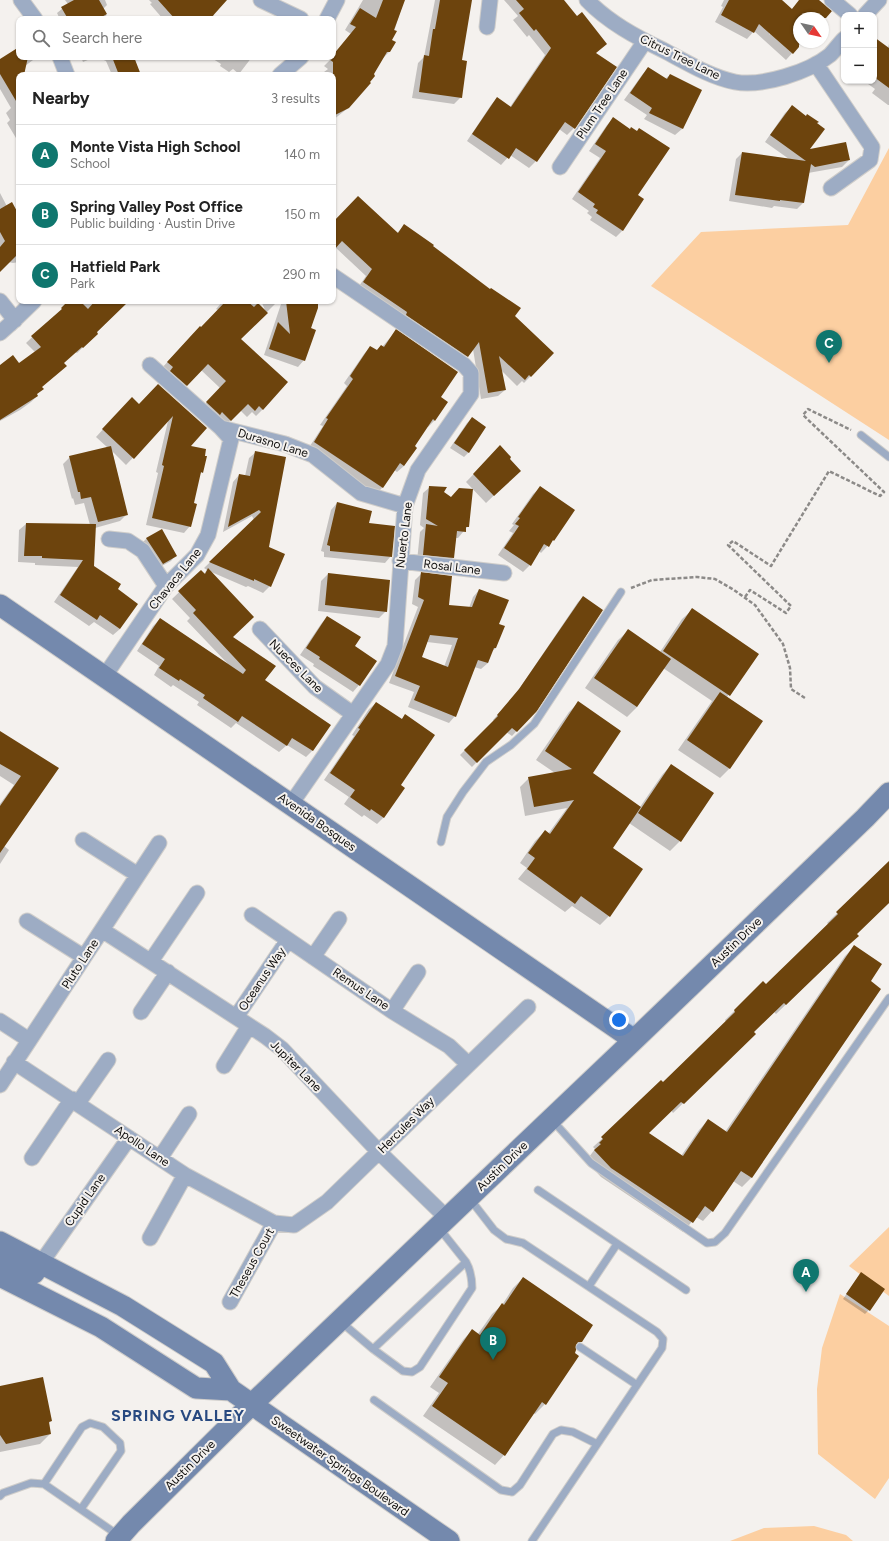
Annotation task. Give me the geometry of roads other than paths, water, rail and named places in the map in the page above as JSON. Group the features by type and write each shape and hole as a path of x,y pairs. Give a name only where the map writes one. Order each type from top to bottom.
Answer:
{"main road":[{"name":"Avenida Bosques","path":"0,605 634,1040"},
{"name":"Austin Drive","path":"118,1539 251,1404 552,1119 865,818 889,793"},
{"name":"Sweetwater Springs Boulevard","path":"0,1242 123,1306 214,1363 231,1390 449,1541"},
{"path":"0,1260 22,1272 34,1273 41,1263"},
{"path":"0,1276 101,1327 196,1388 231,1390"}],"street":[{"path":"21,0 33,16"},
{"path":"261,0 295,16"},
{"path":"328,16 336,0"},
{"path":"487,27 490,0"},
{"name":"Citrus Tree Lane","path":"587,0 599,12 645,41 706,72 736,82 755,82 788,76 816,64 830,55 841,42"},
{"path":"832,0 846,12"},
{"path":"868,12 879,0"},
{"name":"Plum Tree Lane","path":"560,167 645,41"},
{"path":"61,60 66,72"},
{"path":"283,72 297,60"},
{"path":"816,64 872,147 870,160 831,188"},
{"name":"Nuerto Lane","path":"291,804 388,664 394,646 405,506 418,470 471,394 471,373 464,365 336,278"},
{"path":"0,302 15,320"},
{"path":"0,333 31,304"},
{"name":"Durasno Lane","path":"150,365 221,428 285,444 313,455 361,493 405,506"},
{"name":"Chavaca Lane","path":"104,676 166,586 196,555 208,534 231,439 221,428"},
{"path":"109,540 128,541 143,551 166,586"},
{"name":"Rosal Lane","path":"400,561 504,573"},
{"name":"Nueces Lane","path":"260,629 315,687 354,714"},
{"path":"83,840 138,875"},
{"name":"Pluto Lane","path":"0,1085 159,843"},
{"path":"151,961 197,893"},
{"name":"Remus Lane","path":"252,915 392,1010 450,1046 468,1064"},
{"path":"313,957 339,919"},
{"path":"27,921 84,957"},
{"name":"Jupiter Lane","path":"102,930 168,972 282,1049 379,1152 442,1223"},
{"name":"Oceanus Way","path":"236,1017 288,940"},
{"path":"141,1012 168,972"},
{"path":"392,1010 418,972"},
{"name":"Hercules Way","path":"274,1223 294,1225 327,1202 528,1007"},
{"path":"0,1021 29,1040"},
{"path":"224,1066 249,1026"},
{"path":"32,1158 108,1060"},
{"name":"Apollo Lane","path":"14,1062 185,1174 274,1223"},
{"path":"160,1158 189,1114"},
{"name":"Cupid Lane","path":"41,1263 129,1138"},
{"path":"150,1238 185,1174"},
{"name":"Theseus Court","path":"230,1302 274,1223"}],"lane":[{"path":"861,435 889,456"},
{"path":"441,842 447,817 463,792 486,762 511,745 534,724 621,592"},
{"path":"552,1119 591,1163 707,1242 715,1242 725,1233 889,998"},
{"path":"538,1190 686,1290"},
{"path":"469,1198 494,1230 506,1239 524,1243 657,1332 663,1338 662,1348 532,1541"},
{"path":"339,1321 403,1371 412,1372 420,1367 472,1288 470,1268 442,1223"},
{"path":"589,1286 617,1244"},
{"path":"373,1348 466,1262"},
{"path":"580,1347 637,1385"},
{"path":"374,1400 501,1490 512,1492 520,1485 553,1434 561,1430 573,1432 597,1444"},
{"path":"44,1484 82,1426 90,1422 103,1427 120,1443 121,1451 81,1509"},
{"path":"0,1496 3,1493 31,1483 44,1484 81,1509 118,1539"}],"place":[{"name":"Hatfield Park","path":"829,363"},
{"name":"Monte Vista High School","path":"806,1292"},
{"name":"Spring Valley Post Office","path":"493,1360"}],"district":[{"name":"SPRING VALLEY","path":"178,1415"}]}
